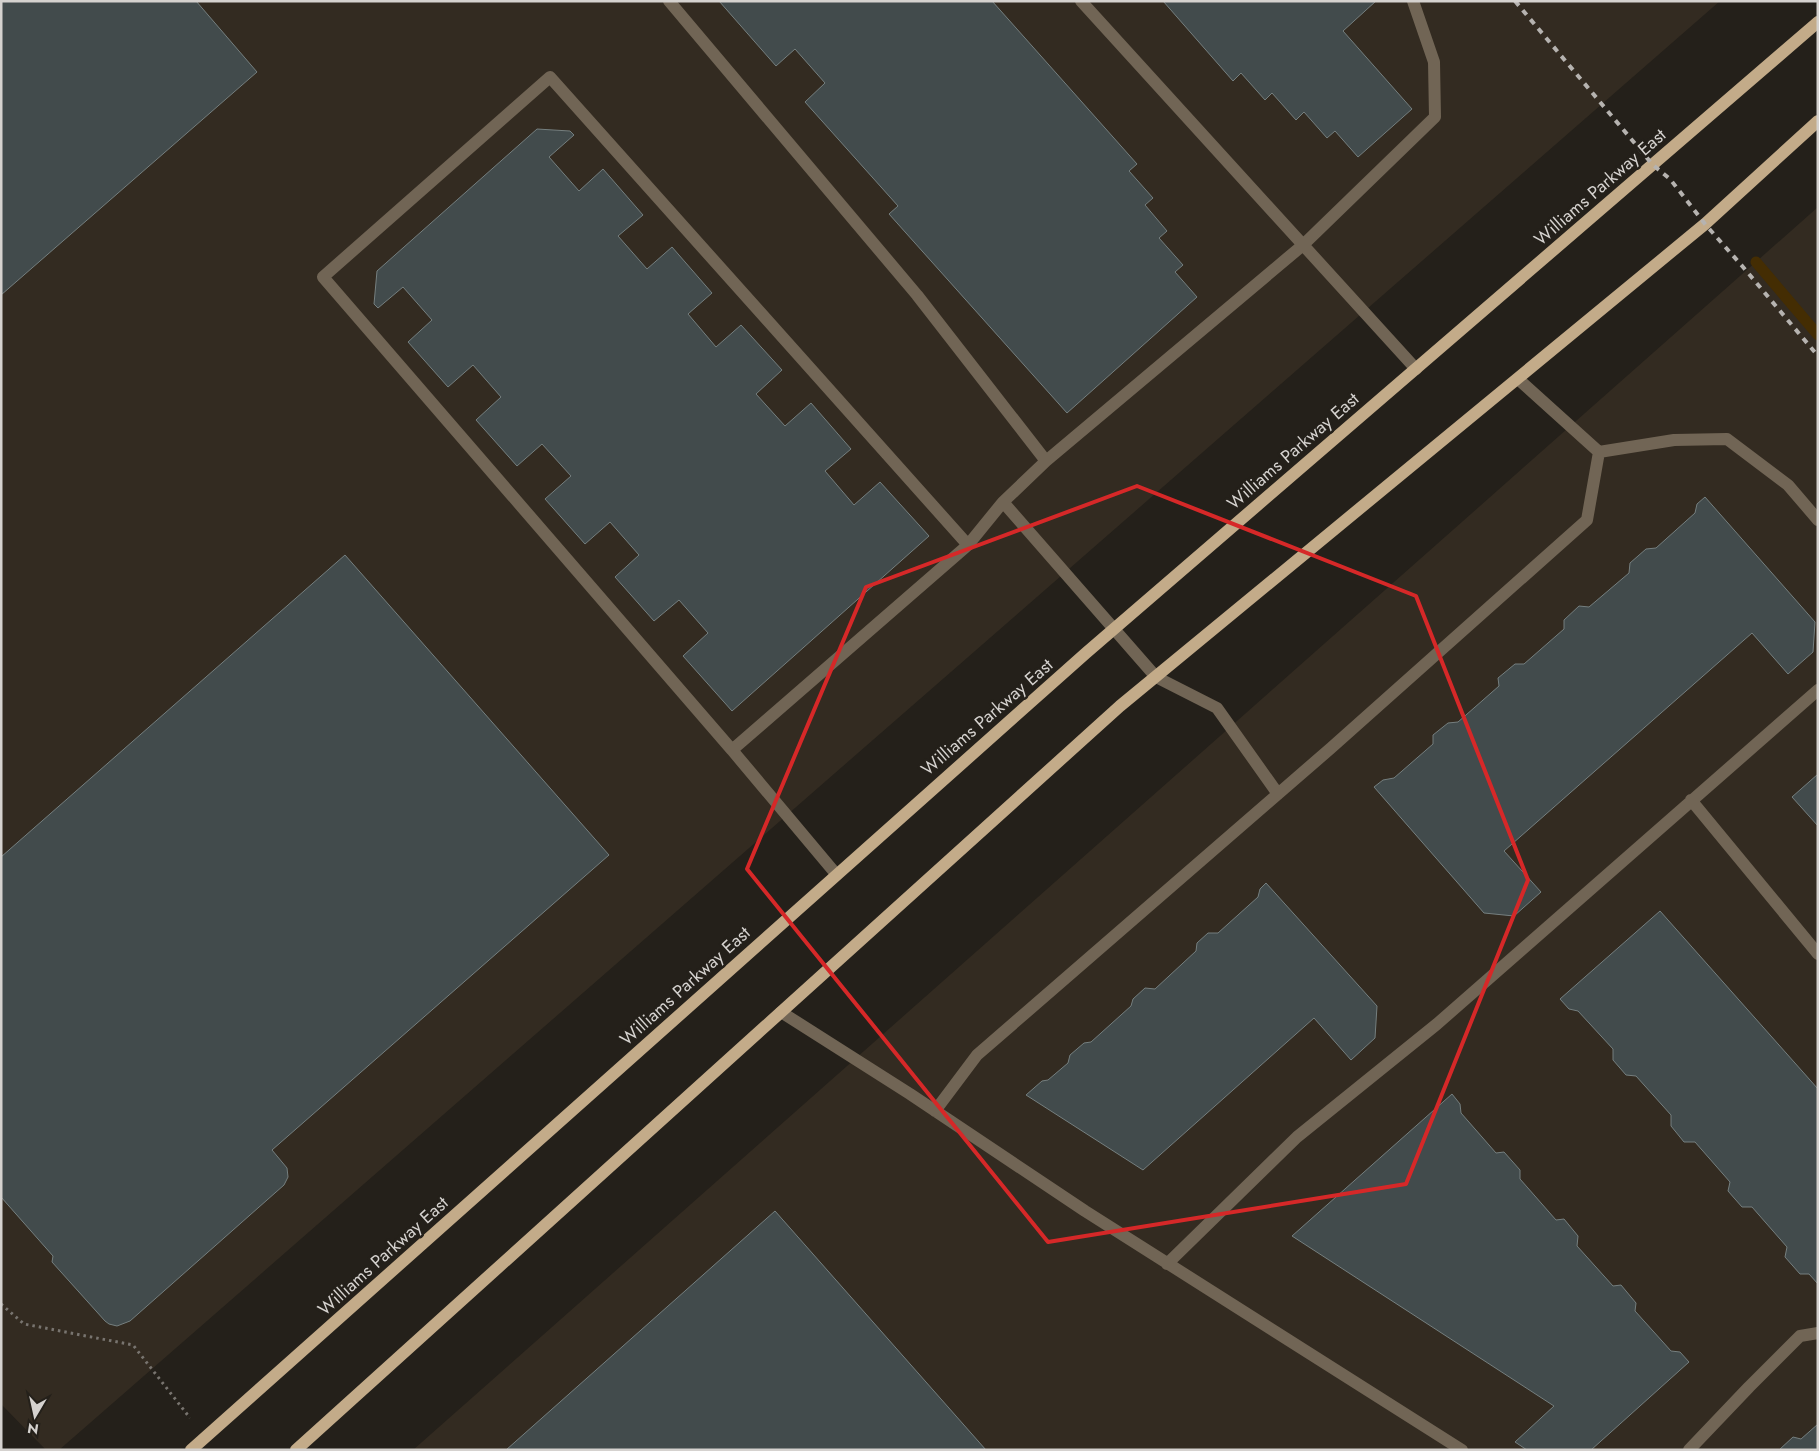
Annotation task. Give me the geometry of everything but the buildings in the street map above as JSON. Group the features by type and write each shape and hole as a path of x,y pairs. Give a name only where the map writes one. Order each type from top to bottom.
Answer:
{"main road":[{"name":"Williams Parkway East","path":"191,1450 836,874 1115,628 1818,22"},
{"path":"296,1450 1120,706 1705,224 1818,120"}],"lane":[{"path":"669,1 917,295 1046,460"},
{"path":"1082,1 1416,369"},
{"path":"732,750 968,545 1003,502 1046,460 1302,245 1435,117 1434,62 1413,1"},
{"path":"836,874 732,750 323,277 550,77 968,545"},
{"path":"1518,379 1599,452"},
{"path":"1599,452 1674,440 1727,439 1788,485 1818,520"},
{"path":"935,1111 977,1056 1278,794 1587,520 1599,452"},
{"path":"1003,502 1156,677 1217,708 1278,794"},
{"path":"1167,1264 1297,1137 1438,1024 1818,690"},
{"path":"1691,800 1818,954"},
{"path":"781,1012 1167,1264 1462,1450"},
{"path":"1689,1450 1748,1386 1800,1336 1818,1333"}],"path":[{"path":"1,1304 24,1324 133,1345 205,1437"}],"highlighted area":[{"path":"1137,486 1416,596 1528,880 1406,1184 1048,1242 747,869 866,587"}],"shaded area":[{"path":"1,1 1720,1 59,1450 46,1450 1,1404"},
{"path":"1818,207 1818,1450 413,1450"}],"waterway":[{"path":"1756,262 1818,335"}],"railway":[{"path":"1515,1 1653,165 1670,179 1705,224 1818,356"}]}
